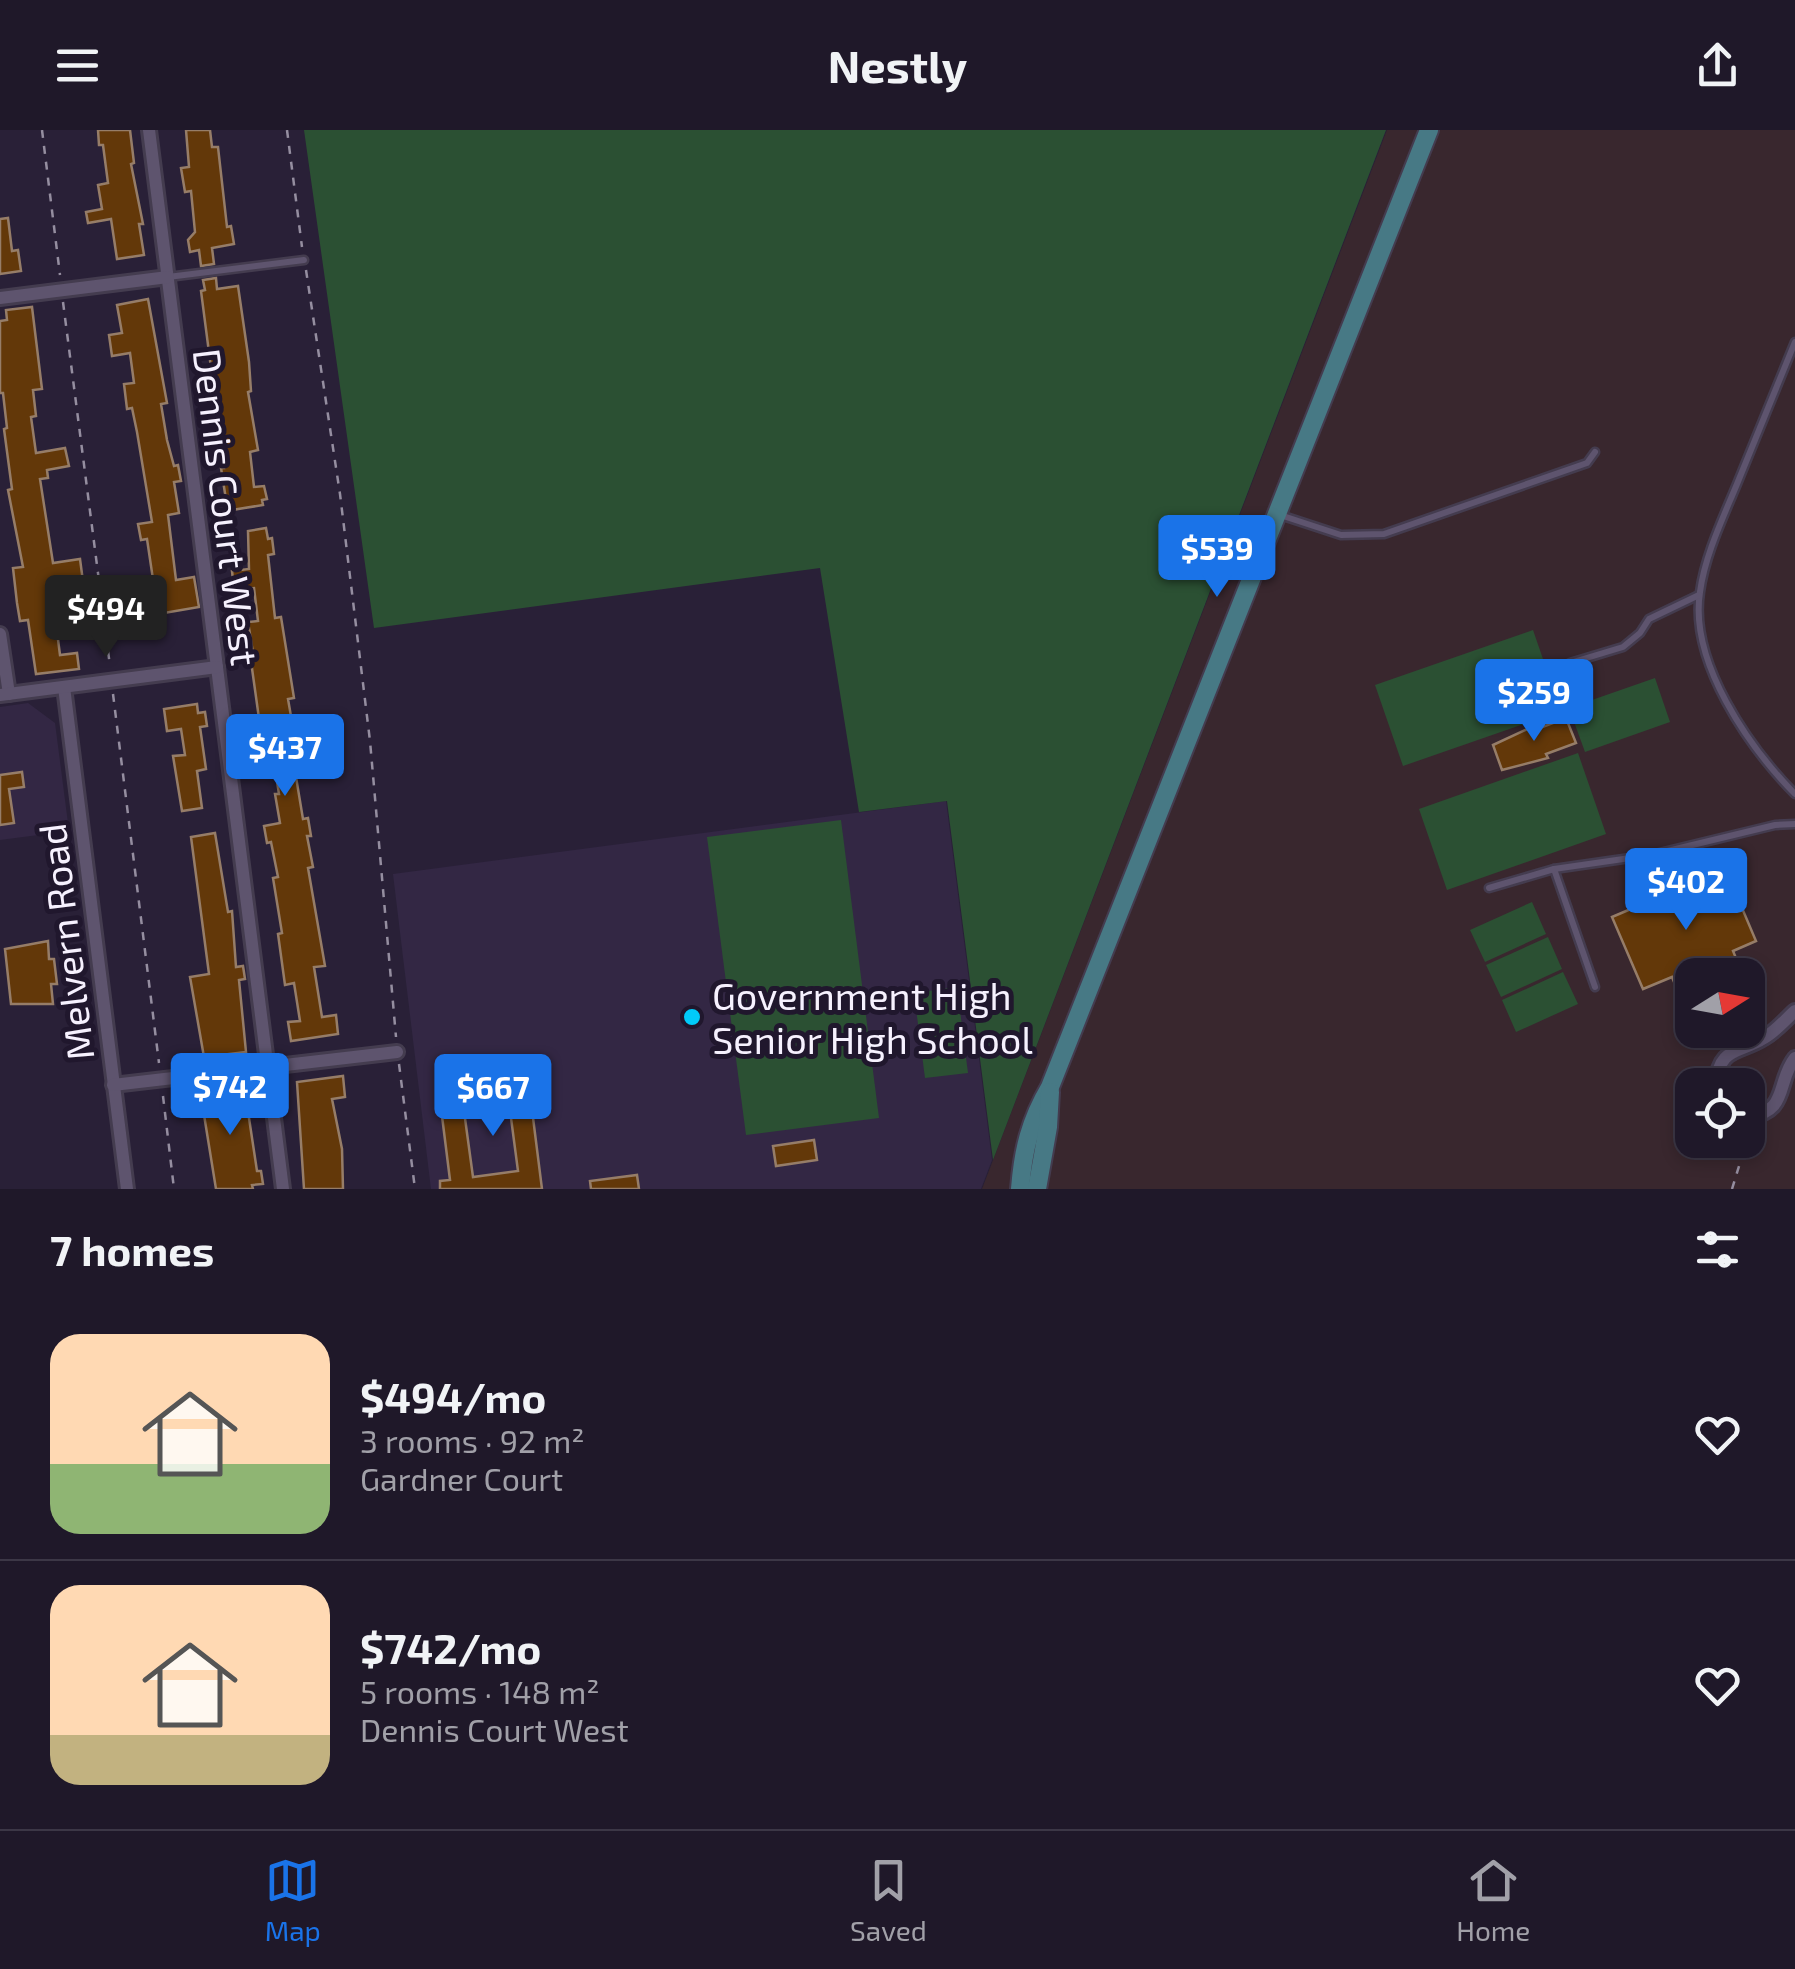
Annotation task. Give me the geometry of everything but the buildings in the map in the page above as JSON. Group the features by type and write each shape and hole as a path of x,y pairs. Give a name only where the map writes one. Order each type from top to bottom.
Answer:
{"main road":[{"path":"1020,1189 1026,1137 1050,1087 1429,130"},
{"path":"1037,1189 1048,1127 1050,1087"}],"street":[{"name":"Dennis Court West","path":"149,130 283,1189"},
{"path":"0,298 168,277"},
{"path":"0,634 4,695 217,667"},
{"name":"Melvern Road","path":"64,687 127,1189"},
{"path":"1719,1068 1724,1058 1740,1046 1770,1034 1795,1011"},
{"path":"113,1085 398,1052"},
{"path":"1765,1111 1773,1106 1785,1084 1788,1066 1795,1058"}],"lane":[{"path":"168,277 304,260"},
{"path":"1795,342 1719,527 1699,595 1707,653 1729,708 1767,766 1795,794"},
{"path":"1277,514 1341,535 1384,534 1579,466 1594,452"},
{"path":"1570,663 1622,647 1640,633 1649,619 1699,595"},
{"path":"1489,888 1554,869 1651,854 1775,824 1795,824"},
{"path":"1554,869 1595,986"}],"path":[{"path":"42,130 174,1189"},
{"path":"286,130 340,494 370,741 398,1052 415,1189"},
{"path":"1732,1189 1741,1158"}],"shaded area":[{"path":"1387,130 1795,130 1795,1189 982,1189"},
{"path":"28,703 55,723 69,831 0,840 0,707"},
{"name":"Government High Senior High School","path":"946,801 992,1160 981,1189 431,1189 393,874"}],"green space":[{"path":"304,130 1386,130 993,1160 947,801 859,812 820,568 374,628"},
{"path":"1533,630 1561,711 1403,766 1375,685"},
{"path":"1655,678 1670,722 1585,752 1569,708"},
{"path":"1578,753 1606,834 1447,890 1419,809"},
{"path":"841,820 879,1118 746,1135 707,837"},
{"path":"1532,902 1546,934 1485,962 1470,930"},
{"path":"1548,937 1562,969 1501,997 1486,965"},
{"path":"1563,972 1578,1004 1516,1032 1502,1000"},
{"path":"957,987 968,1073 925,1078 914,993"}],"place":[{"name":"Government High Senior High School","path":"692,1017"}]}
